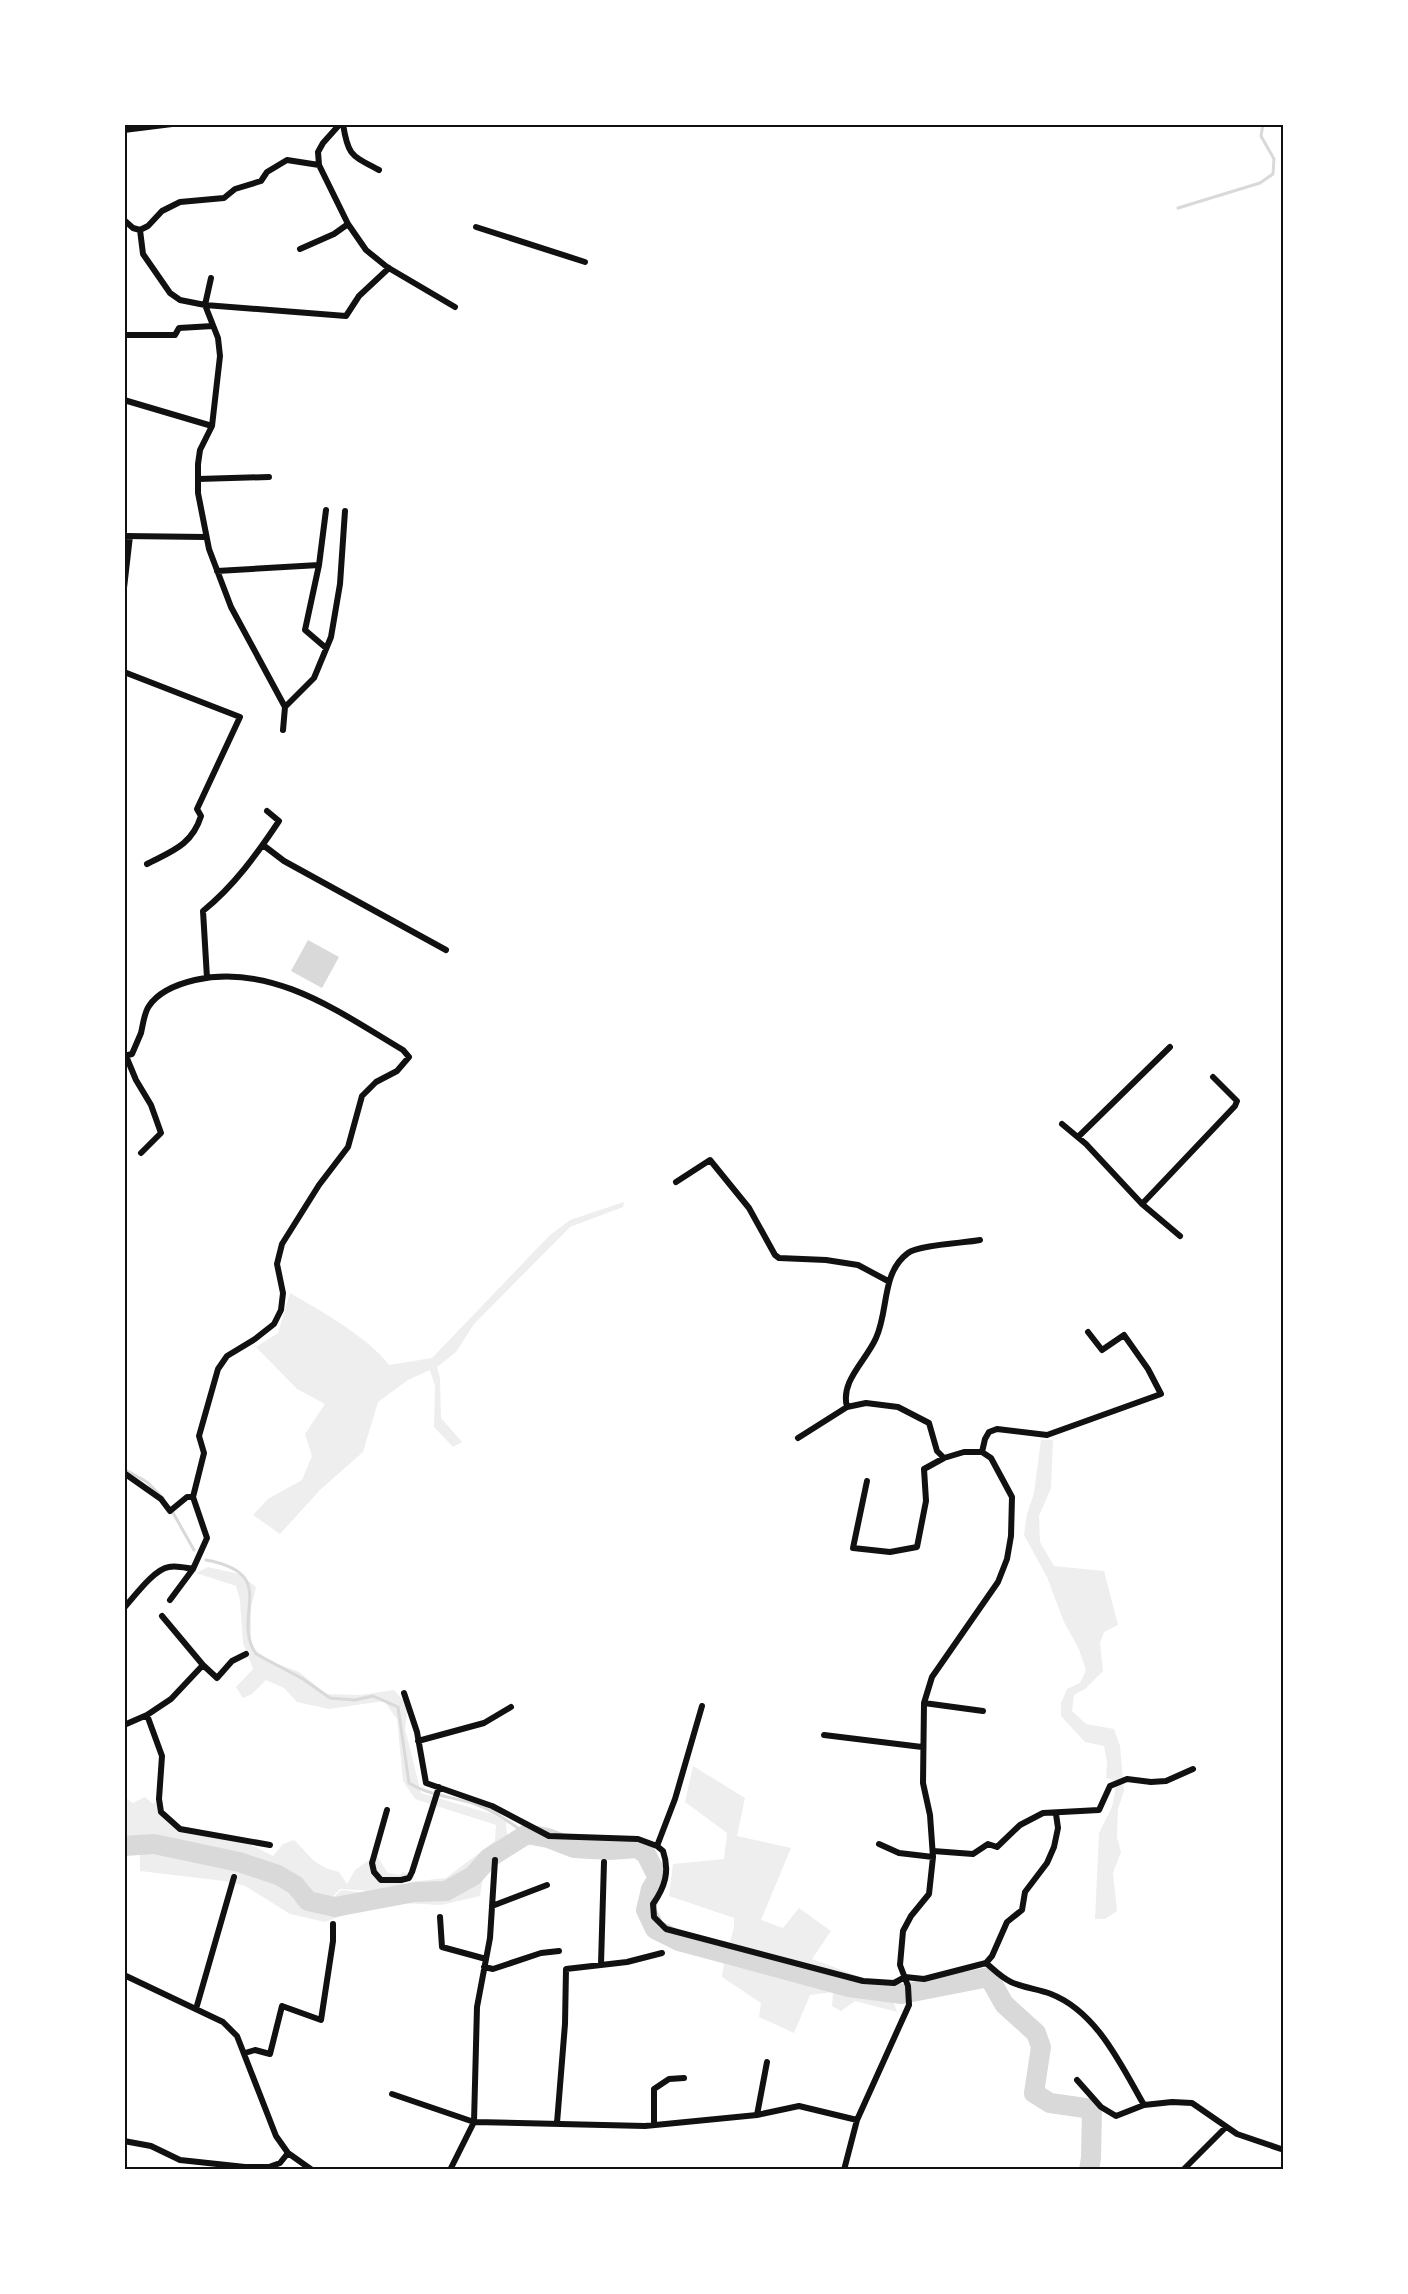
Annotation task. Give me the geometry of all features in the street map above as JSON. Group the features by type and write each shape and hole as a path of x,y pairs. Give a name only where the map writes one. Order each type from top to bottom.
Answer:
{"street":[{"path":"124,130 172,124"},
{"path":"342,124 323,142 318,152 319,165 348,224 366,250 389,268 455,307"},
{"path":"342,124 347,147 353,156 379,170"},
{"path":"124,220 133,228 141,230 162,211 180,202 224,198 235,189 261,181 267,172 287,160 319,165"},
{"path":"300,249 324,240 348,224"},
{"path":"476,227 585,262"},
{"path":"141,230 143,254 170,293 180,300 205,305 346,316 359,296 389,268"},
{"path":"211,278 205,305 220,356 212,426 200,450 198,464 198,479 207,537 209,549 231,607 285,707 283,730"},
{"path":"124,335 175,335 179,328 213,326"},
{"path":"124,400 212,426"},
{"path":"198,479 269,477"},
{"path":"326,510 320,565 305,630 326,648"},
{"path":"285,707 314,678 331,637 340,584 345,511"},
{"path":"124,588 127,536 207,537"},
{"path":"217,570 320,565"},
{"path":"124,672 240,717 197,809 201,816 198,828 184,846 147,864"},
{"path":"207,978 203,911 222,896 263,845 279,820 267,811"},
{"path":"263,845 284,861 446,950"},
{"path":"141,1154 161,1133 151,1105 125,1056 132,1054 148,1007 176,984 226,976 263,979 280,984 331,1007 403,1050 409,1057 397,1071 376,1082 362,1096 348,1147 319,1185 282,1244 277,1264 283,1293 281,1310 274,1324 227,1356 218,1369 199,1436 204,1453 193,1497 207,1538 193,1569 170,1600"},
{"path":"1078,1137 1170,1047"},
{"path":"1142,1204 1236,1106 1237,1101 1213,1077"},
{"path":"1062,1124 1078,1137 1142,1204 1180,1236"},
{"path":"676,1182 710,1160 749,1208 775,1255 779,1258 826,1260 858,1266 888,1281"},
{"path":"847,1407 844,1396 846,1386 877,1337 883,1316 888,1281 902,1258 910,1251 980,1240"},
{"path":"982,1452 989,1432 997,1429 1047,1435 1161,1394 1148,1369 1124,1335 1102,1350 1088,1332"},
{"path":"798,1438 847,1407 866,1404 898,1407 929,1423 937,1451 944,1458"},
{"path":"843,2169 857,2120 909,2004 908,1986 900,1965 903,1931 928,1894 933,1854 930,1815 923,1783 924,1703 932,1677 998,1582 1007,1559 1011,1536 1012,1497 991,1458 982,1452 964,1452 944,1458 924,1469 926,1501 917,1547 890,1552 853,1548 867,1481"},
{"path":"124,1473 161,1499 170,1511 187,1497 193,1497"},
{"path":"124,1608 141,1587 164,1568 171,1566 193,1569"},
{"path":"162,1616 203,1665 217,1678 232,1660 246,1654"},
{"path":"124,1725 147,1715 171,1699 203,1665"},
{"path":"404,1694 418,1740 426,1783 492,1806 549,1836 638,1839 657,1846 663,1851 666,1875 663,1890 653,1904 654,1917 666,1929 863,1981 894,1983 905,1977 924,1979 986,1963 992,1956 1007,1922 1022,1910 1025,1892 1047,1863 1054,1847 1058,1828 1056,1814"},
{"path":"924,1703 983,1711"},
{"path":"657,1846 675,1799 702,1706"},
{"path":"418,1740 484,1723 510,1707"},
{"path":"147,1715 162,1756 159,1799 161,1812 180,1829 270,1845"},
{"path":"824,1735 922,1747"},
{"path":"879,1844 899,1852 972,1854 988,1844 997,1847 1020,1825 1043,1813 1099,1810 1110,1786 1127,1779 1166,1781 1193,1769"},
{"path":"387,1810 372,1863 374,1872 381,1880 409,1878 439,1787"},
{"path":"450,2169 474,2122 477,2007 486,1959 495,1860"},
{"path":"601,1964 604,1862"},
{"path":"196,2009 234,1877"},
{"path":"492,1906 547,1886"},
{"path":"440,1917 442,1947 486,1959"},
{"path":"245,2053 255,2050 270,2054 282,2007 321,2020 333,1941 333,1924"},
{"path":"484,1967 493,1970 541,1953 559,1951"},
{"path":"557,2123 566,2024 566,1969 627,1962 662,1953"},
{"path":"986,1963 1009,1981 1052,1995 1085,2017 1110,2045 1144,2105"},
{"path":"124,1975 223,2022 237,2036 276,2136 288,2153 312,2169"},
{"path":"757,2115 767,2062"},
{"path":"654,2125 654,2089 669,2079 684,2078"},
{"path":"1077,2080 1101,2107 1116,2116 1144,2105 1172,2102 1192,2103 1237,2134 1284,2150"},
{"path":"392,2094 474,2122 654,2125 757,2115 799,2106 857,2120"},
{"path":"1183,2169 1226,2127"},
{"path":"124,2141 151,2146 180,2160 245,2167 269,2168 280,2163 288,2153"}],"shaded area":[{"path":"308,940 339,957 322,988 291,971"},
{"path":"624,1202 623,1207 570,1227 474,1324 456,1352 437,1367 440,1378 441,1418 462,1442 453,1447 434,1427 435,1386 430,1370 408,1380 378,1402 363,1452 320,1490 280,1534 253,1515 268,1499 302,1480 312,1456 305,1434 325,1404 297,1389 256,1347 278,1333 290,1293 357,1335 389,1365 432,1358 549,1236 570,1220"},
{"path":"1041,1440 1053,1440 1051,1488 1039,1516 1040,1542 1054,1566 1104,1571 1118,1625 1104,1632 1100,1643 1103,1671 1085,1689 1074,1695 1072,1711 1086,1724 1114,1729 1120,1746 1124,1791 1118,1809 1117,1837 1121,1852 1113,1873 1117,1911 1105,1919 1095,1919 1099,1833 1112,1807 1117,1781 1106,1778 1107,1762 1104,1746 1085,1742 1061,1716 1061,1703 1067,1689 1080,1683 1086,1670 1047,1577 1024,1535 1027,1514 1034,1493"},
{"path":"208,1567 239,1574 256,1587 251,1607 251,1647 272,1662 299,1672 326,1694 361,1695 394,1690 408,1706 405,1729 421,1793 492,1814 506,1822 507,1835 486,1859 480,1896 441,1905 402,1903 363,1908 325,1922 290,1914 245,1886 224,1881 140,1871 140,1847 174,1848 201,1863 232,1861 242,1871 289,1876 293,1900 323,1909 341,1890 385,1895 410,1882 446,1878 495,1841 496,1825 415,1799 403,1781 397,1719 384,1701 329,1709 297,1702 284,1688 266,1680 252,1694 243,1698 236,1687 253,1669 243,1643 240,1600 236,1586 196,1573"},
{"path":"693,1766 745,1798 737,1836 791,1848 761,1920 783,1928 799,1908 831,1931 812,1959 888,1987 897,2012 855,2001 841,2011 832,2006 833,1992 810,1995 794,2033 759,2017 761,2003 722,1977 724,1962 690,1951 701,1942 728,1949 734,1927 734,1918 669,1896 673,1864 724,1859 727,1833 685,1802"},
{"path":"124,1793 126,1798 133,1803 145,1797 153,1804 158,1800 158,1812 177,1828 249,1844 273,1856 283,1844 294,1840 318,1864 339,1872 347,1884 355,1870 376,1855 388,1873 399,1875 403,1872 415,1877 388,1892 340,1889 323,1907 294,1899 291,1874 257,1870 255,1860 243,1861 152,1842 125,1843"}],"waterway":[{"path":"1178,208 1260,183 1273,174 1274,159 1261,136 1263,124"},
{"path":"124,1469 147,1482 163,1498"},
{"path":"172,1511 194,1550"},
{"path":"206,1560 229,1566 242,1575 248,1586 250,1598 248,1625 250,1640 256,1654 303,1679 330,1698 355,1700 373,1696 398,1707 409,1783 432,1793 482,1807 527,1834"},
{"path":"124,1846 154,1844 239,1862 278,1875 295,1885 308,1901 335,1907 415,1892 446,1891 473,1876 489,1858 527,1834 548,1838 574,1848 610,1850 637,1848 646,1854 658,1878 651,1889 646,1910 655,1929 679,1941 849,1987 902,1994 989,1977 1004,2004 1036,2033 1041,2047 1034,2093 1050,2103 1092,2109 1089,2170"}]}
